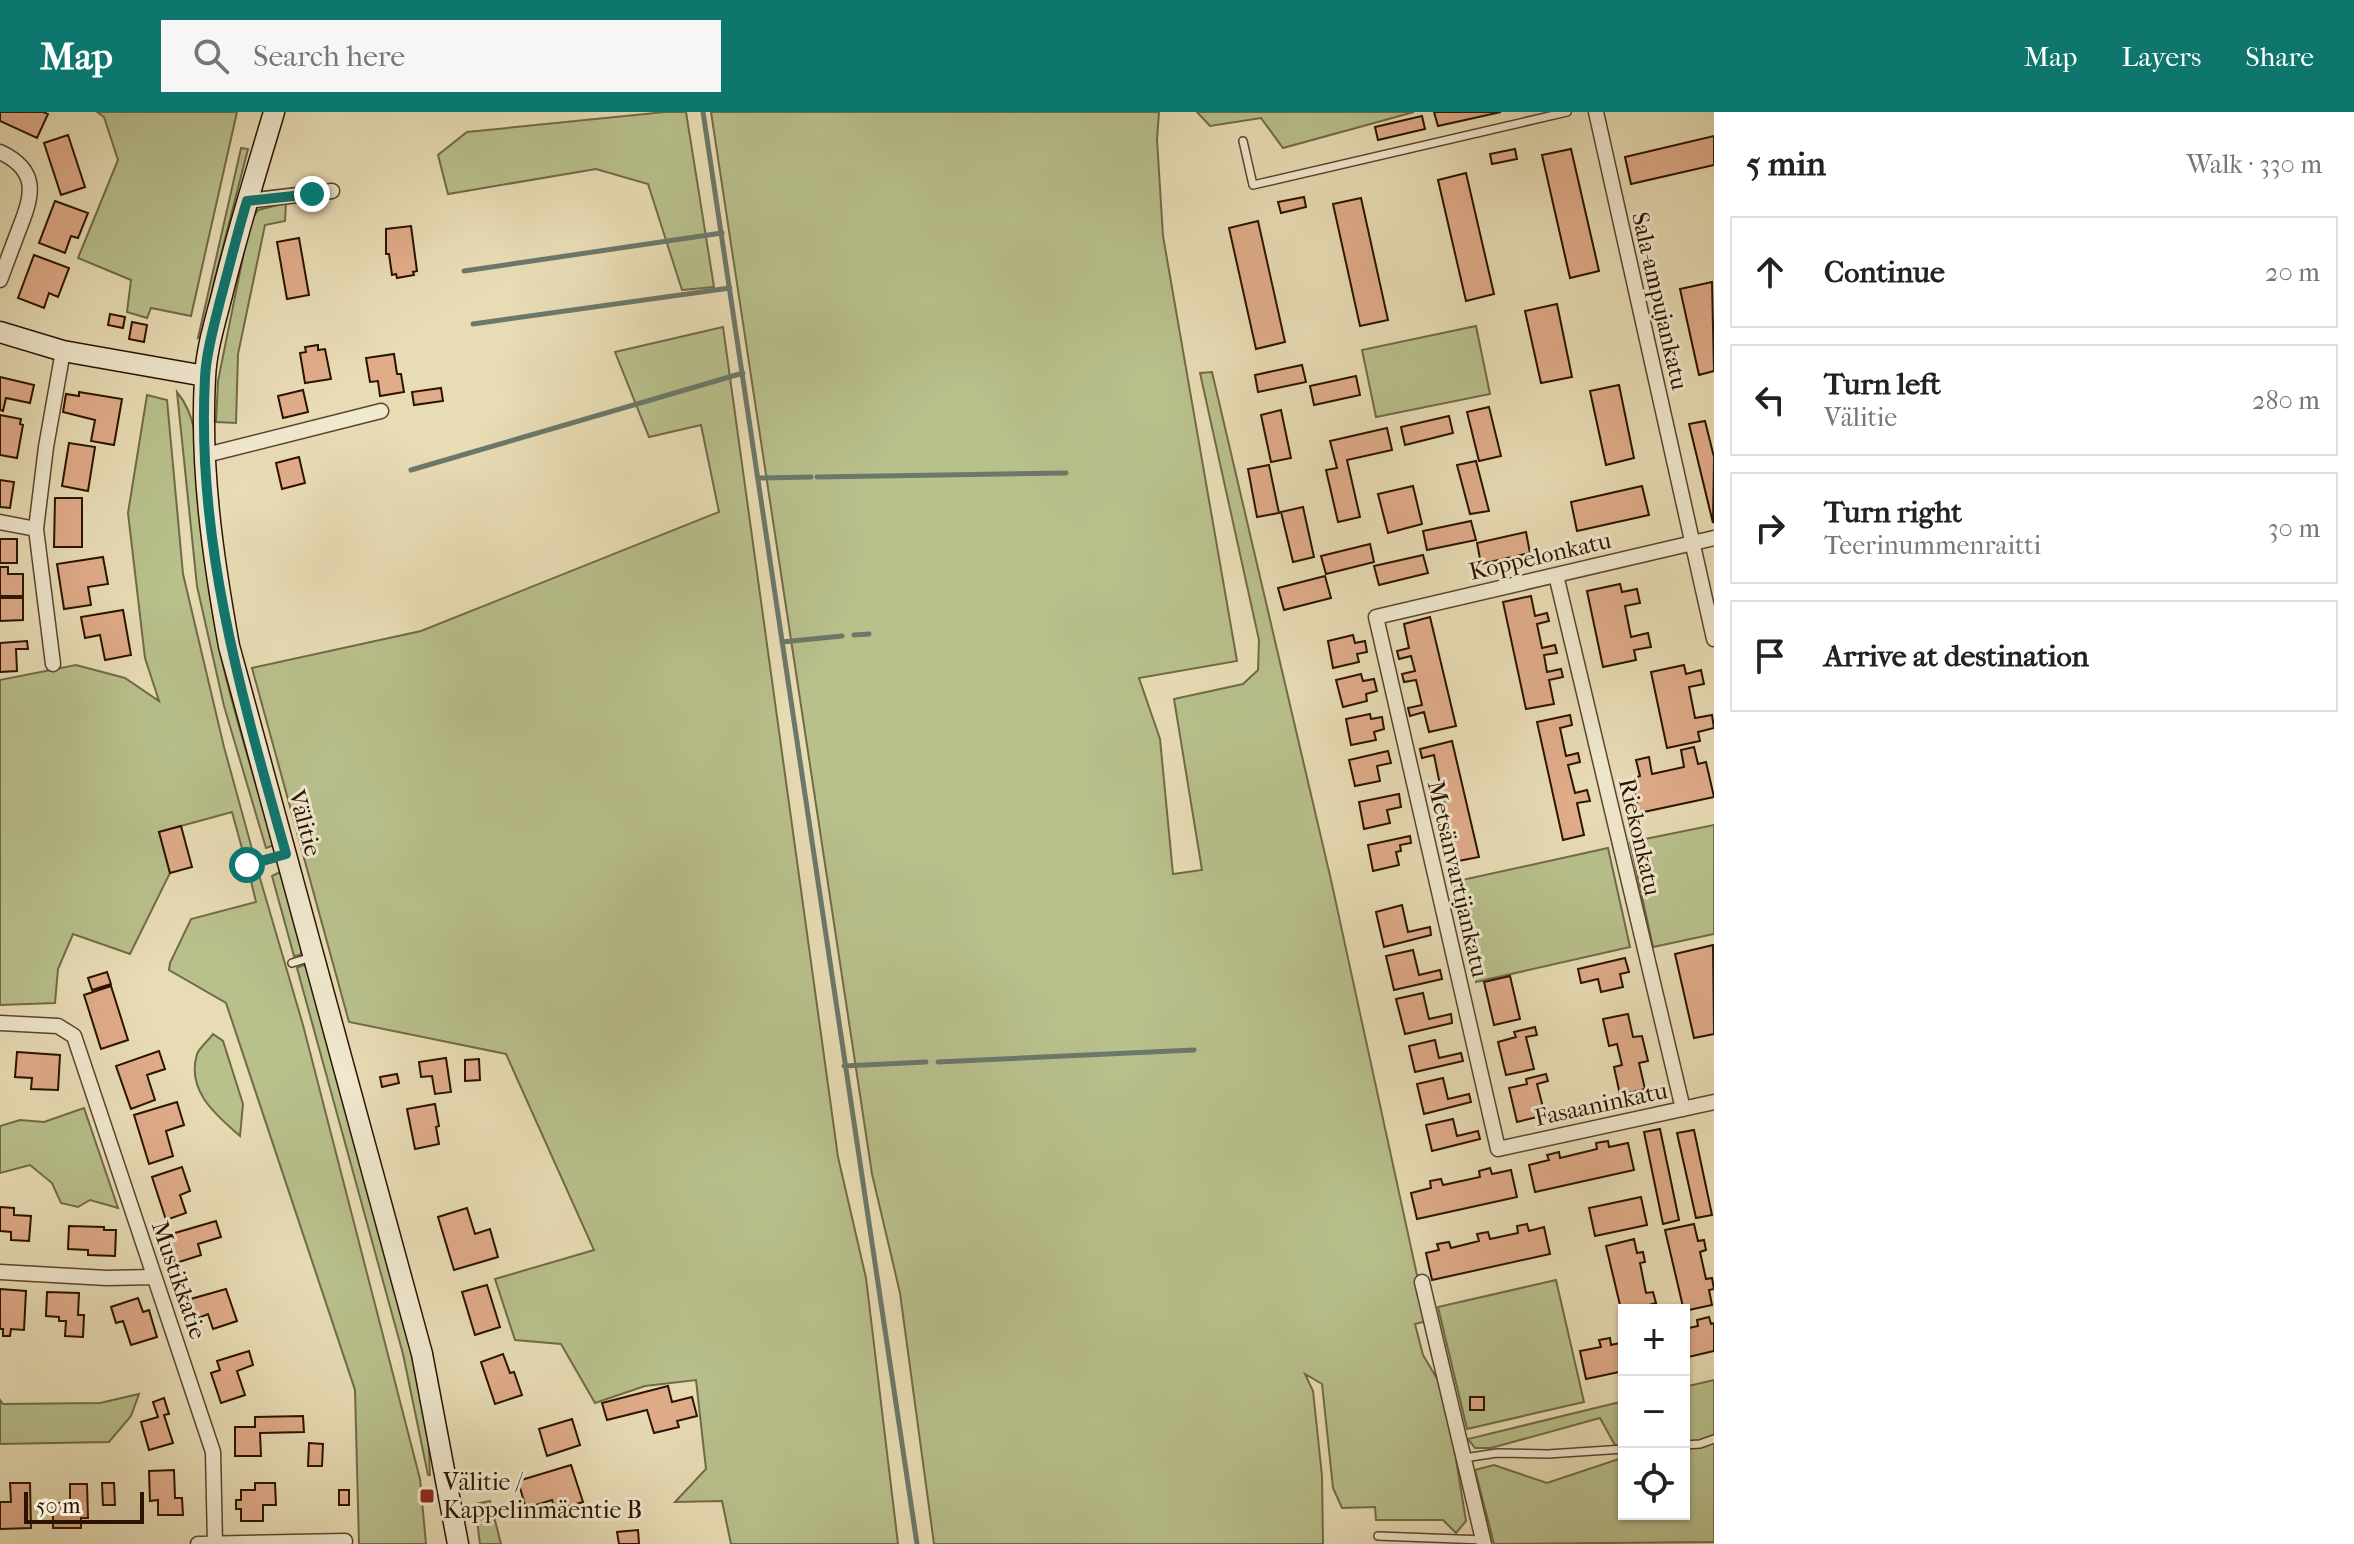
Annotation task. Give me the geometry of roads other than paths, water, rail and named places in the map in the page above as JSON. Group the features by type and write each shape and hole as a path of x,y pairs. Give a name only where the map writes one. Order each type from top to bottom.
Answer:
{"main road":[{"name":"Välitie","path":"274,112 213,329 205,376 206,455 215,567 229,646 422,1354 458,1544"},
{"path":"0,332 63,351 205,376"}],"street":[{"name":"Sala-ampujankatu","path":"1596,112 1714,639"},
{"path":"0,152 23,168 31,188 29,204 0,280"},
{"path":"247,201 332,191"},
{"path":"53,664 36,529 46,447 63,351"},
{"path":"206,455 381,411"},
{"path":"0,522 36,529"},
{"name":"Koppelonkatu","path":"1376,617 1714,538"},
{"name":"Riekonkatu","path":"1556,575 1683,1109"},
{"name":"Metsänvartijankatu","path":"1376,617 1498,1149"},
{"name":"Mustikkatie","path":"0,1023 58,1026 74,1036 213,1452 215,1544"},
{"name":"Fasaaninkatu","path":"1498,1149 1714,1102"},
{"path":"0,1272 107,1278 154,1277"},
{"path":"1422,1282 1484,1542"},
{"path":"198,1544 345,1541"}],"lane":[{"path":"1243,141 1253,185 1567,112"},
{"path":"247,865 286,854"},
{"path":"292,963 315,956"},
{"path":"1690,1445 1714,1439"},
{"path":"1464,1458 1497,1453 1548,1454 1618,1449"},
{"path":"1378,1536 1484,1542"}],"waterway":[{"path":"703,112 917,1544"},
{"path":"464,271 722,233"},
{"path":"473,324 730,288"},
{"path":"411,470 743,373"},
{"path":"817,477 1066,473"},
{"path":"759,478 811,477"},
{"path":"854,635 869,634"},
{"path":"782,642 842,636"},
{"path":"938,1062 1194,1050"},
{"path":"844,1066 926,1062"}],"place":[{"name":"Välitie / Kappelinmäentie B","path":"427,1496"}]}
